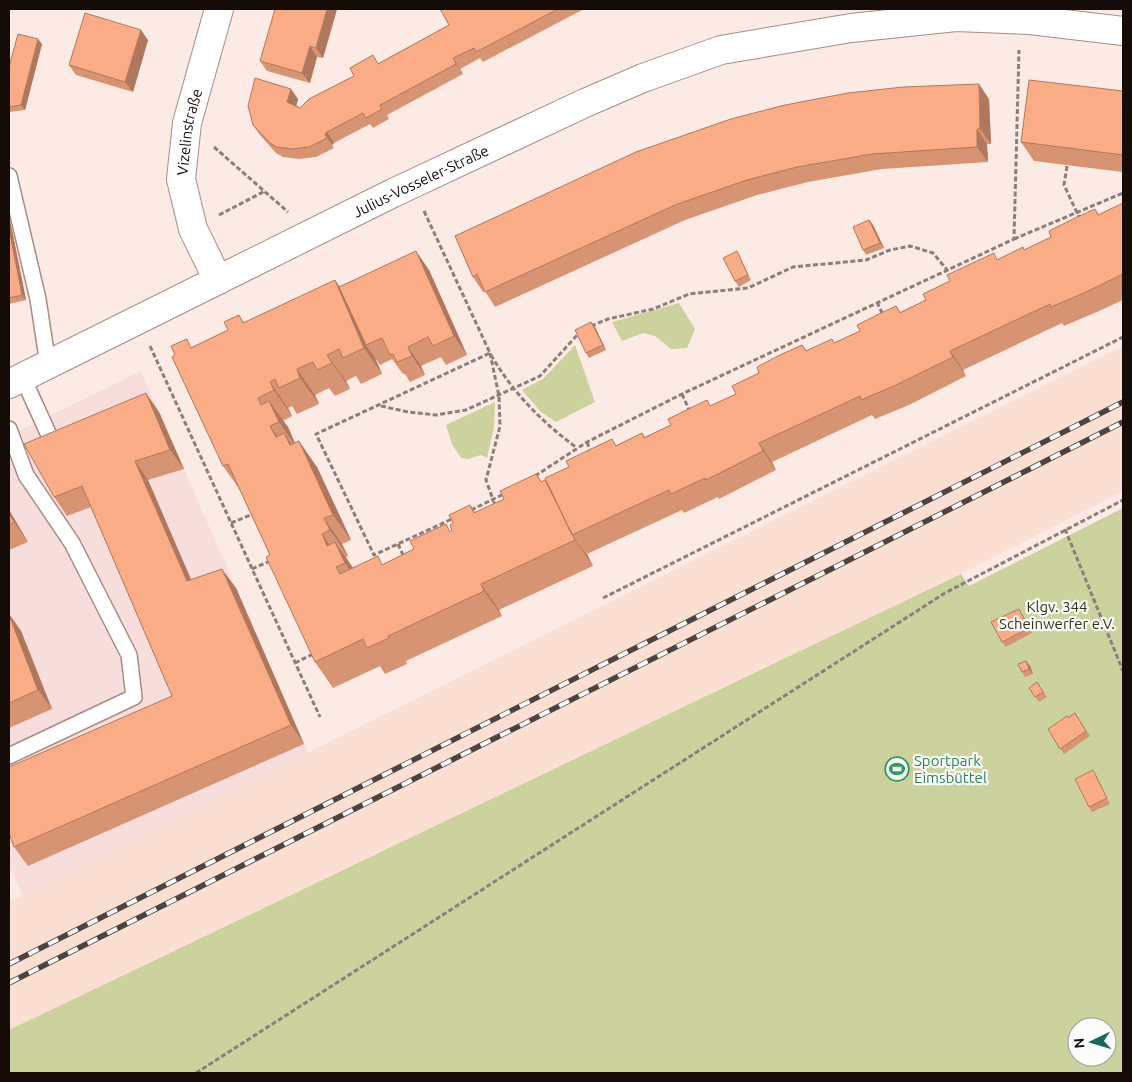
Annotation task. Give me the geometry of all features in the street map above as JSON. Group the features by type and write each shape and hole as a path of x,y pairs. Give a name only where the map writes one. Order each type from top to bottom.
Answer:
{"street":[{"name":"Vizelinstraße","path":"218,280 193,230 181,179 187,123 219,9"},
{"name":"Julius-Vosseler-Straße","path":"16,381 313,233 585,102 642,78 721,50 851,28 956,17 1027,16 1123,31"}],"lane":[{"path":"9,176 38,299 48,365"},
{"path":"16,381 53,444"},
{"path":"9,429 26,475 72,543 129,655 134,697 9,756"}],"path":[{"path":"1014,239 1027,16"},
{"path":"187,123 313,233"},
{"path":"1067,166 1064,185 1081,220"},
{"path":"412,185 490,353 514,390 550,426 576,448"},
{"path":"193,230 265,191"},
{"path":"532,478 586,442 682,394 1014,239 1123,194"},
{"path":"590,326 608,319 653,309 689,294 748,288 793,267 866,260 890,250 910,246 933,253 948,271"},
{"path":"877,302 885,318"},
{"path":"138,320 320,718"},
{"path":"380,406 436,415 466,410 514,390 540,376 582,330"},
{"path":"603,598 1123,337"},
{"path":"781,347 784,354"},
{"path":"490,353 499,396 500,426 486,480 500,516"},
{"path":"458,516 374,555 316,434 380,406 490,353"},
{"path":"682,394 694,421"},
{"path":"586,442 593,456"},
{"path":"467,512 508,492"},
{"path":"196,1073 945,593 1123,500"},
{"path":"231,523 256,512"},
{"path":"1065,529 1123,671"},
{"path":"398,544 405,559"},
{"path":"252,570 277,558"},
{"path":"295,663 316,653"}],"shaded area":[{"path":"1123,346 1123,491 961,574 9,1030 9,902"},
{"path":"141,371 308,753 23,895 9,866 9,436"}],"green space":[{"path":"679,303 695,329 687,348 671,349 655,336 643,333 622,341 612,322"},
{"path":"575,345 595,402 556,422 541,412 522,390 543,379"},
{"path":"495,402 494,427 487,458 481,455 468,459 461,458 452,444 446,425"},
{"name":"Klgv. 344 Scheinwerfer e.V.","path":"1123,508 1123,1073 9,1073 9,1030 961,574 969,586"}],"building":[{"path":"275,9 327,9 316,48 310,46 302,73 260,61"},
{"path":"440,9 558,9 476,52 474,48 453,58 456,64 380,105 382,109 366,118 363,113 327,132 325,134 327,138 309,147 292,149 276,147 253,125 248,106 255,78 291,89 287,102 300,108 309,99 354,76 350,68 373,55 378,64 449,25"},
{"path":"85,13 141,30 125,82 69,65"},
{"path":"18,34 38,39 21,105 9,107 9,67"},
{"path":"1029,80 1123,91 1123,155 1021,142"},
{"path":"979,84 980,129 977,129 977,147 872,154 797,167 747,180 675,205 485,292 477,274 473,277 455,236 636,152 731,119 785,105 848,93 903,87"},
{"path":"1123,203 1123,274 1051,307 1050,304 950,351 953,357 896,385 861,400 860,396 759,443 763,451 706,480 705,478 671,494 669,490 572,535 545,478 569,467 566,461 612,439 616,446 642,433 644,438 671,425 668,419 707,400 710,406 736,394 732,386 759,373 757,367 780,355 802,345 806,351 832,339 834,343 860,331 857,325 896,306 900,313 926,300 923,294 950,281 947,275 994,253 997,260 1023,247 1024,250 1051,237 1049,231 1075,218 1095,209 1098,215"},
{"path":"869,220 880,243 863,250 853,227"},
{"path":"9,228 22,295 9,298"},
{"path":"416,251 454,336 433,346 428,337 408,347 412,356 397,362 393,354 390,355 382,338 366,345 339,287"},
{"path":"737,251 748,275 735,281 723,258"},
{"path":"335,280 364,348 343,358 339,349 327,355 332,363 317,370 313,362 297,369 300,378 279,388 275,379 270,382 274,390 258,398 261,405 269,401 279,422 270,426 276,437 284,433 290,445 299,441 333,515 324,518 330,530 322,534 327,546 335,542 345,563 336,567 340,574 378,556 382,565 414,549 410,541 446,524 450,532 452,531 450,525 453,523 449,515 470,505 474,513 504,499 500,491 536,474 541,482 545,480 575,540 481,584 484,591 388,636 389,638 367,648 363,639 315,662 266,557 270,555 228,464 223,466 172,357 175,355 171,346 187,339 191,348 228,330 224,322 239,315 243,323"},
{"path":"591,322 603,345 586,353 575,330"},
{"path":"146,393 170,450 135,461 187,581 222,569 291,725 14,847 9,833 9,767 172,696 82,486 54,497 24,444"},
{"path":"9,513 14,522 9,525"},
{"path":"1019,609 1029,628 1002,642 991,622"},
{"path":"9,615 38,690 9,703"},
{"path":"1026,661 1029,669 1022,672 1018,664"},
{"path":"1037,682 1043,692 1035,697 1029,688"},
{"path":"1075,713 1086,731 1060,749 1048,729"},
{"path":"1093,770 1107,798 1089,807 1075,779"}],"railway":[{"path":"9,964 1123,402"},
{"path":"9,983 1123,422"}],"place":[{"name":"Sportpark Eimsbüttel","path":"897,769"}]}
